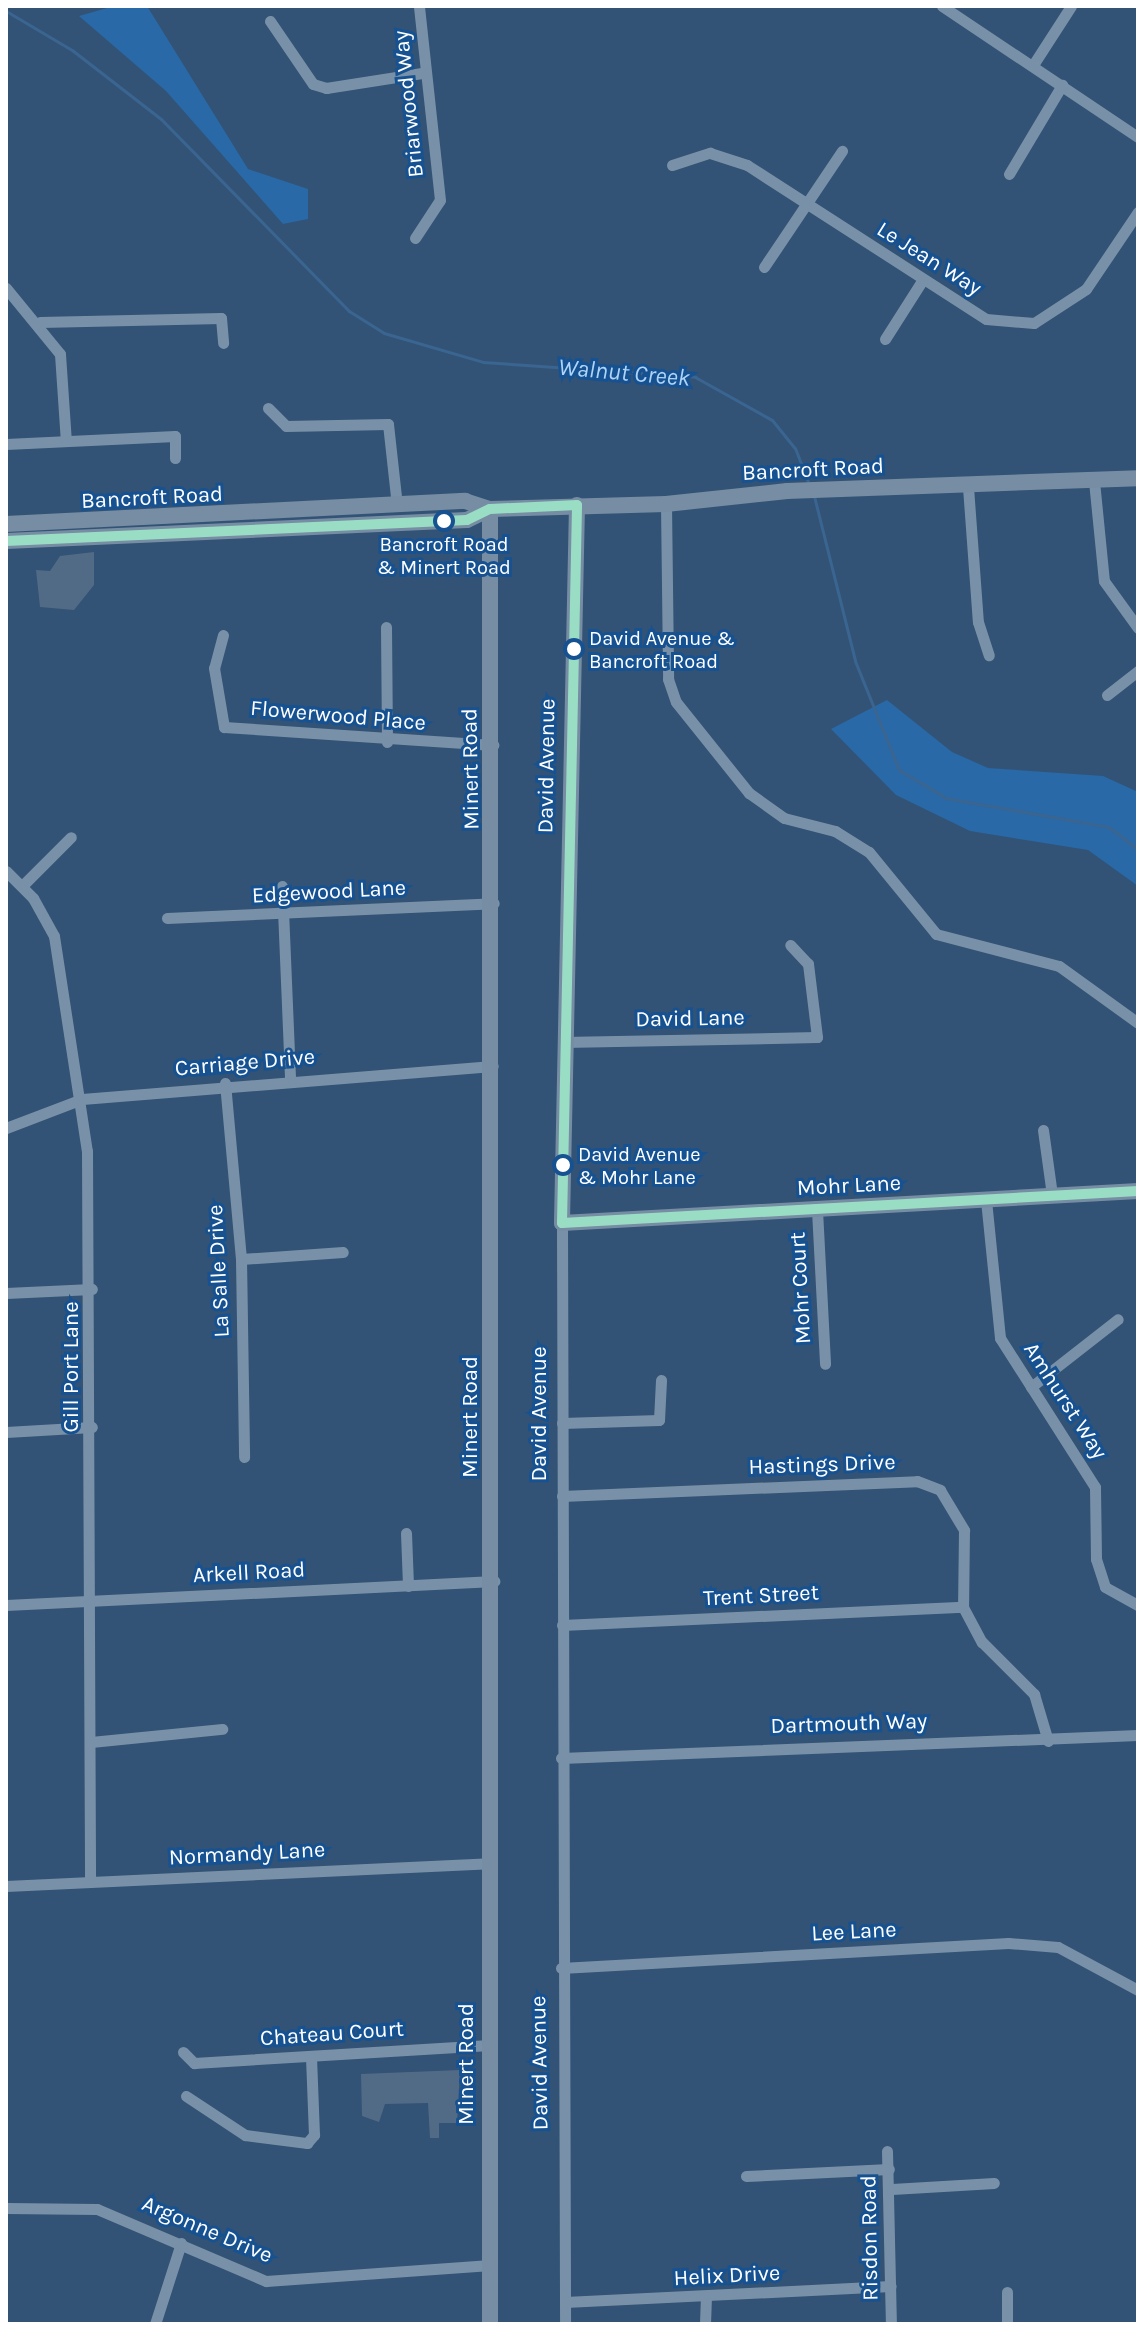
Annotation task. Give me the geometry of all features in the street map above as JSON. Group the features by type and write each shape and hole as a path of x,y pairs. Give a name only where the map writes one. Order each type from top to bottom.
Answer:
{"street":[{"name":"Briarwood Way","path":"415,238 440,200 422,73 419,6"},
{"path":"942,6 1138,137"},
{"path":"1033,65 1071,6"},
{"path":"270,21 313,84 326,88 422,73"},
{"path":"1009,174 1062,85"},
{"path":"764,267 802,204 842,151"},
{"name":"Le Jean Way","path":"672,165 710,153 747,165 802,204 986,319 1034,323 1086,289 1138,212"},
{"path":"885,339 922,281"},
{"path":"6,288 40,322 60,354 66,441"},
{"path":"40,322 221,318 223,343"},
{"path":"268,408 286,426 388,424 397,505"},
{"path":"6,444 175,436 175,458"},
{"name":"Bancroft Road","path":"6,524 465,501 490,509 666,504 836,488 968,487 1138,478"},
{"path":"1094,481 1104,581 1138,628"},
{"path":"968,487 978,622 989,655"},
{"path":"666,504 668,679 676,702 749,793 784,818 835,831 869,852 936,934 1059,966 1138,1023"},
{"name":"David Avenue","path":"565,2324 561,1968 563,1042 577,505"},
{"name":"Bancroft Road","path":"6,541 467,520 490,509"},
{"name":"Minert Road","path":"490,509 494,903 490,2324"},
{"path":"386,627 387,742"},
{"name":"Flowerwood Place","path":"223,635 214,668 224,727 387,742 493,745"},
{"path":"1107,695 1138,671"},
{"path":"22,886 71,837"},
{"name":"Gill Port Lane","path":"6,871 22,886 54,936 82,1099 92,1289 94,1600 90,1882"},
{"path":"282,886 287,914 290,1079"},
{"name":"Edgewood Lane","path":"167,918 494,903"},
{"name":"David Lane","path":"563,1042 817,1037 808,964 790,945"},
{"name":"Carriage Drive","path":"6,1128 82,1099 225,1083 493,1066"},
{"name":"La Salle Drive","path":"225,1083 241,1259 244,1457"},
{"path":"1043,1130 1052,1195"},
{"name":"Mohr Lane","path":"562,1223 1138,1191"},
{"name":"Amhurst Way","path":"986,1200 993,1316 1031,1387 1095,1487 1096,1559 1105,1587 1138,1605"},
{"name":"Mohr Court","path":"817,1210 825,1364"},
{"path":"241,1259 343,1252"},
{"path":"6,1293 92,1289"},
{"path":"1031,1387 1118,1319"},
{"path":"562,1423 659,1420 661,1380"},
{"path":"6,1432 92,1427"},
{"name":"Hastings Drive","path":"562,1496 917,1481 940,1490 964,1530 963,1607 982,1642 1034,1694 1048,1741"},
{"path":"406,1533 408,1586"},
{"name":"Arkell Road","path":"6,1605 494,1581"},
{"name":"Trent Street","path":"562,1625 963,1607"},
{"path":"91,1742 222,1729"},
{"name":"Dartmouth Way","path":"561,1758 921,1739 1048,1741 1138,1735"},
{"name":"Normandy Lane","path":"6,1886 489,1863"},
{"name":"Lee Lane","path":"561,1968 1008,1943 1058,1947 1138,1990"},
{"name":"Chateau Court","path":"183,2052 194,2063 489,2045"},
{"path":"186,2096 245,2135 307,2143 314,2135 311,2056"},
{"name":"Risdon Road","path":"887,2151 892,2189 891,2324"},
{"path":"746,2176 889,2169"},
{"path":"892,2189 994,2183"},
{"name":"Argonne Drive","path":"6,2208 97,2209 266,2281 490,2265"},
{"path":"155,2324 181,2243"},
{"name":"Helix Drive","path":"565,2302 706,2298 891,2286"},
{"path":"1007,2292 1007,2324"},
{"path":"705,2324 706,2298"}],"shaded area":[{"path":"114,6 147,6 248,169 308,189 308,219 283,224 166,91 79,16"},
{"path":"887,700 952,752 988,768 1103,776 1138,792 1138,886 1088,850 970,831 896,795 831,729"}],"building":[{"path":"94,552 94,585 74,610 40,607 36,570 50,571 60,556"},
{"path":"460,2070 457,2123 439,2123 439,2138 430,2138 428,2103 385,2104 379,2122 362,2116 361,2074"}],"waterway":[{"name":"Walnut Creek","path":"6,11 72,50 161,119 349,311 384,333 483,362 695,377 772,420 795,448 809,485"},
{"name":"Walnut Creek","path":"814,496 855,661 899,770 946,798 1109,827 1138,850"}],"transit line":[{"path":"6,541 467,520 490,509 577,505"},
{"path":"562,1223 577,505"},
{"path":"562,1223 1138,1191"}],"place":[{"name":"Bancroft Road & Minert Road","path":"444,521"},
{"name":"David Avenue & Bancroft Road","path":"574,649"},
{"name":"David Avenue & Mohr Lane","path":"563,1165"}]}
